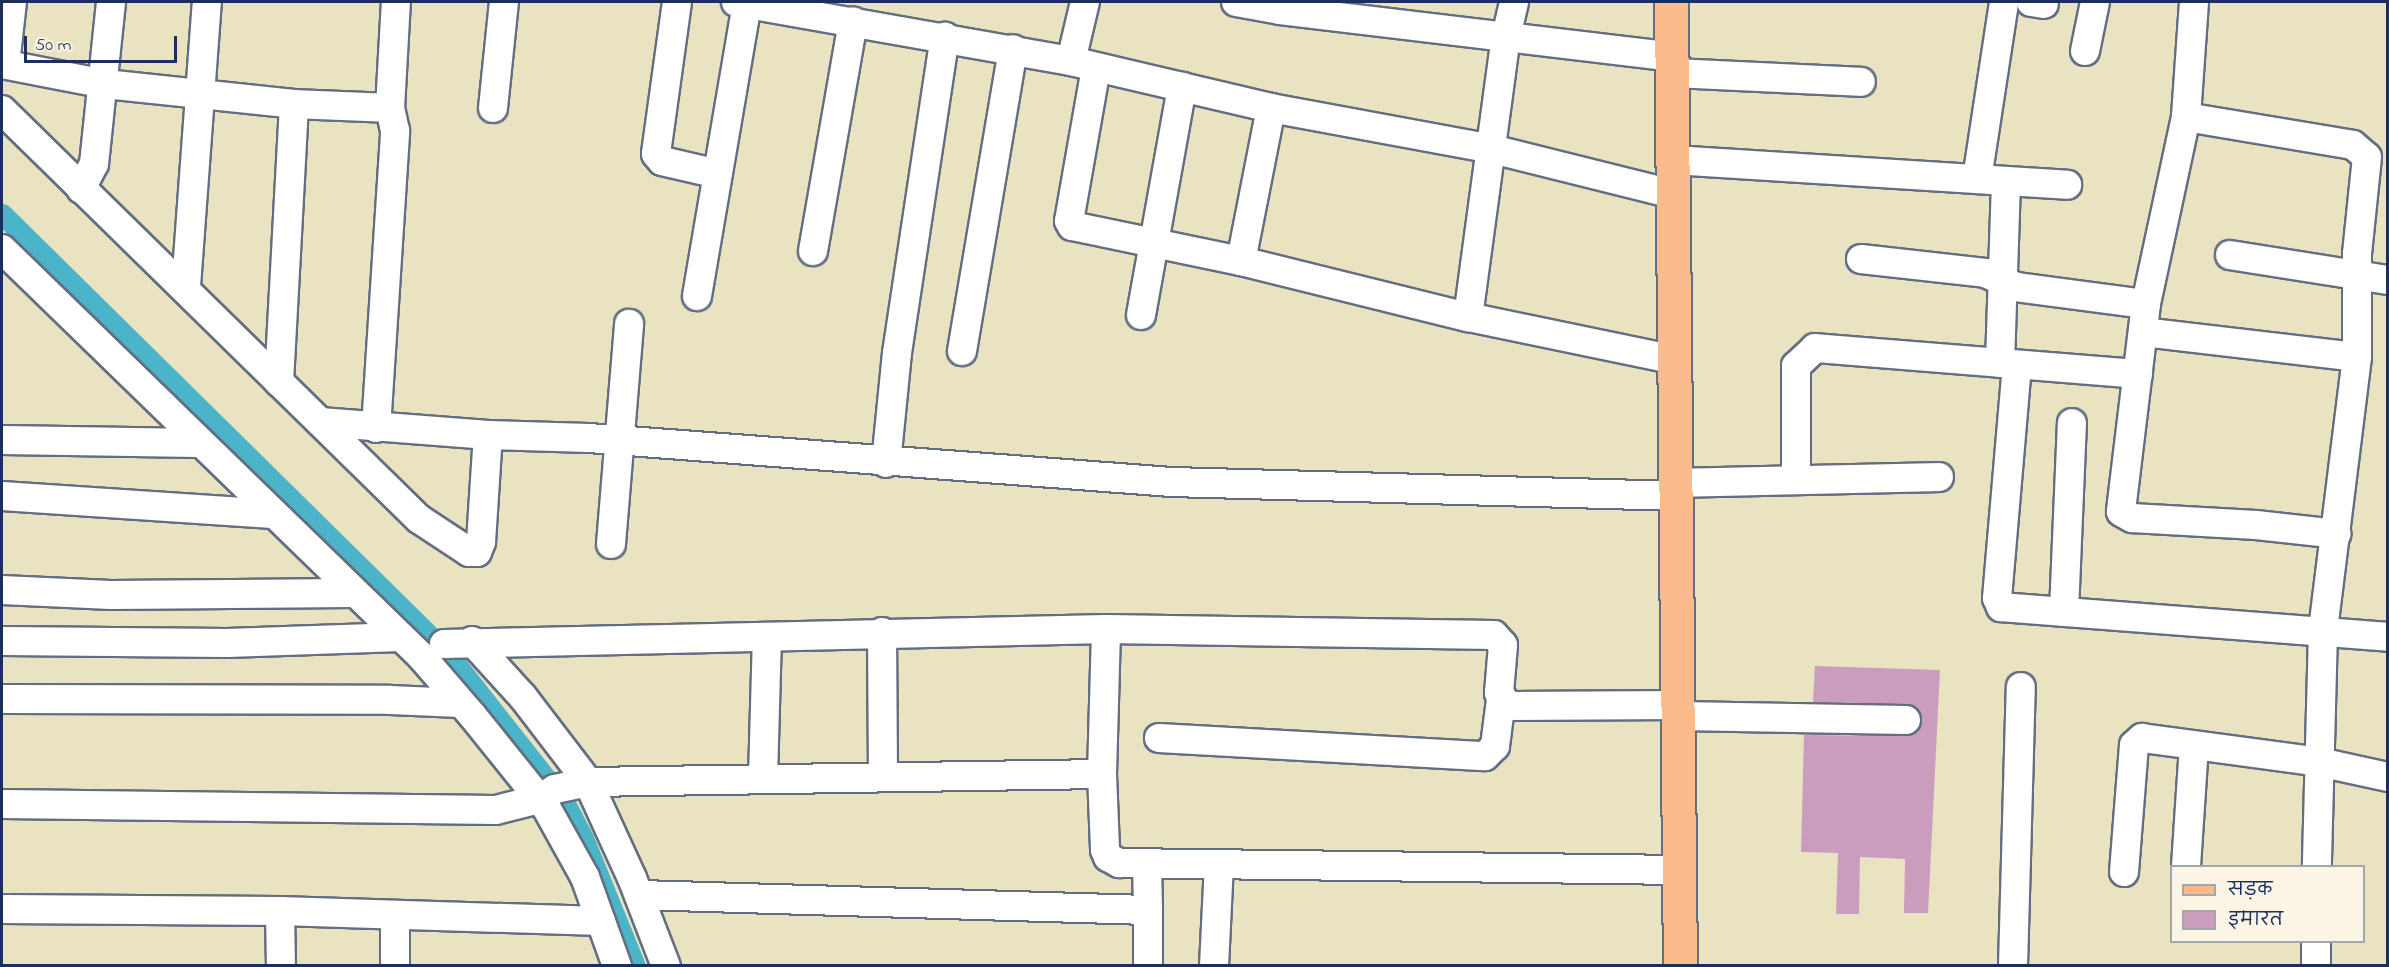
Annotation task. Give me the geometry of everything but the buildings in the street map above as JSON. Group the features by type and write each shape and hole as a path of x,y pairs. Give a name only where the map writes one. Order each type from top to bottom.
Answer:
{"main road":[{"path":"1671,2 1681,870 1680,966"}],"street":[{"path":"12,2 3,64 105,84 294,104 390,108"},
{"path":"81,189 94,164 105,84 111,2"},
{"path":"186,286 198,94 207,2"},
{"path":"376,428 395,131 390,108 396,2"},
{"path":"493,108 504,2"},
{"path":"677,2 656,154 662,161 718,174"},
{"path":"1085,2 1084,64 1069,223 1241,261 1468,316 1675,360"},
{"path":"1236,2 1506,37 1672,65 1862,82"},
{"path":"1468,316 1506,37 1514,2"},
{"path":"1977,179 2004,2"},
{"path":"2085,51 2095,2"},
{"path":"2194,2 2186,117 2146,304 2123,515 2337,534"},
{"path":"697,296 718,174 758,3 1013,49 1271,108 1492,149 1673,194"},
{"path":"813,251 853,21"},
{"path":"886,463 897,353 945,37"},
{"path":"962,351 1013,49"},
{"path":"1141,315 1152,243 1182,87"},
{"path":"279,382 294,104"},
{"path":"1241,261 1271,108"},
{"path":"2,110 81,189 186,286 279,382 420,519 469,552 477,552 481,542 488,435"},
{"path":"2186,117 2359,147 2367,157 2357,254 2360,275 2357,357 2337,534 2323,631 2317,865"},
{"path":"1673,160 2067,185"},
{"path":"2006,181 2001,280 2009,364 1996,598 2006,610 2064,612 2388,637"},
{"path":"2,249 352,593 423,647 460,703 539,799 585,877 617,966"},
{"path":"2230,255 2388,280"},
{"path":"1861,259 1985,273 2016,287 2146,304"},
{"path":"611,544 629,324"},
{"path":"2142,332 2357,357"},
{"path":"1796,480 1796,366 1807,351 1821,347 2138,374"},
{"path":"320,422 376,428 619,441 886,463 1171,482 1677,490 1796,480 1939,477"},
{"path":"2064,612 2072,423"},
{"path":"2,440 198,442"},
{"path":"2,496 272,514"},
{"path":"2,590 111,595 352,593"},
{"path":"2,642 423,647 472,641 1106,629 1494,635 1501,640 1504,650 1498,693 1501,700 1508,706 1526,709 1679,711 1906,720"},
{"path":"1106,629 1102,774 1108,857 1119,863 1681,870"},
{"path":"882,632 883,776"},
{"path":"763,778 767,637"},
{"path":"472,641 523,697 588,782 639,895 666,966"},
{"path":"2013,966 2022,687"},
{"path":"2,699 390,700 460,703"},
{"path":"1159,738 1485,756 1495,746 1501,700"},
{"path":"2124,872 2134,745 2147,738 2319,762 2388,777"},
{"path":"2186,865 2194,746"},
{"path":"2,804 496,810 539,799 555,789 588,782 1102,774"},
{"path":"1147,863 1148,966"},
{"path":"1214,966 1219,865"},
{"path":"639,895 1148,910"},
{"path":"2,909 280,911 601,921"},
{"path":"280,911 281,966"},
{"path":"395,915 395,966"},
{"path":"2316,943 2316,966"}],"waterway":[{"path":"2,214 448,654 563,800 583,838 635,966"}]}
